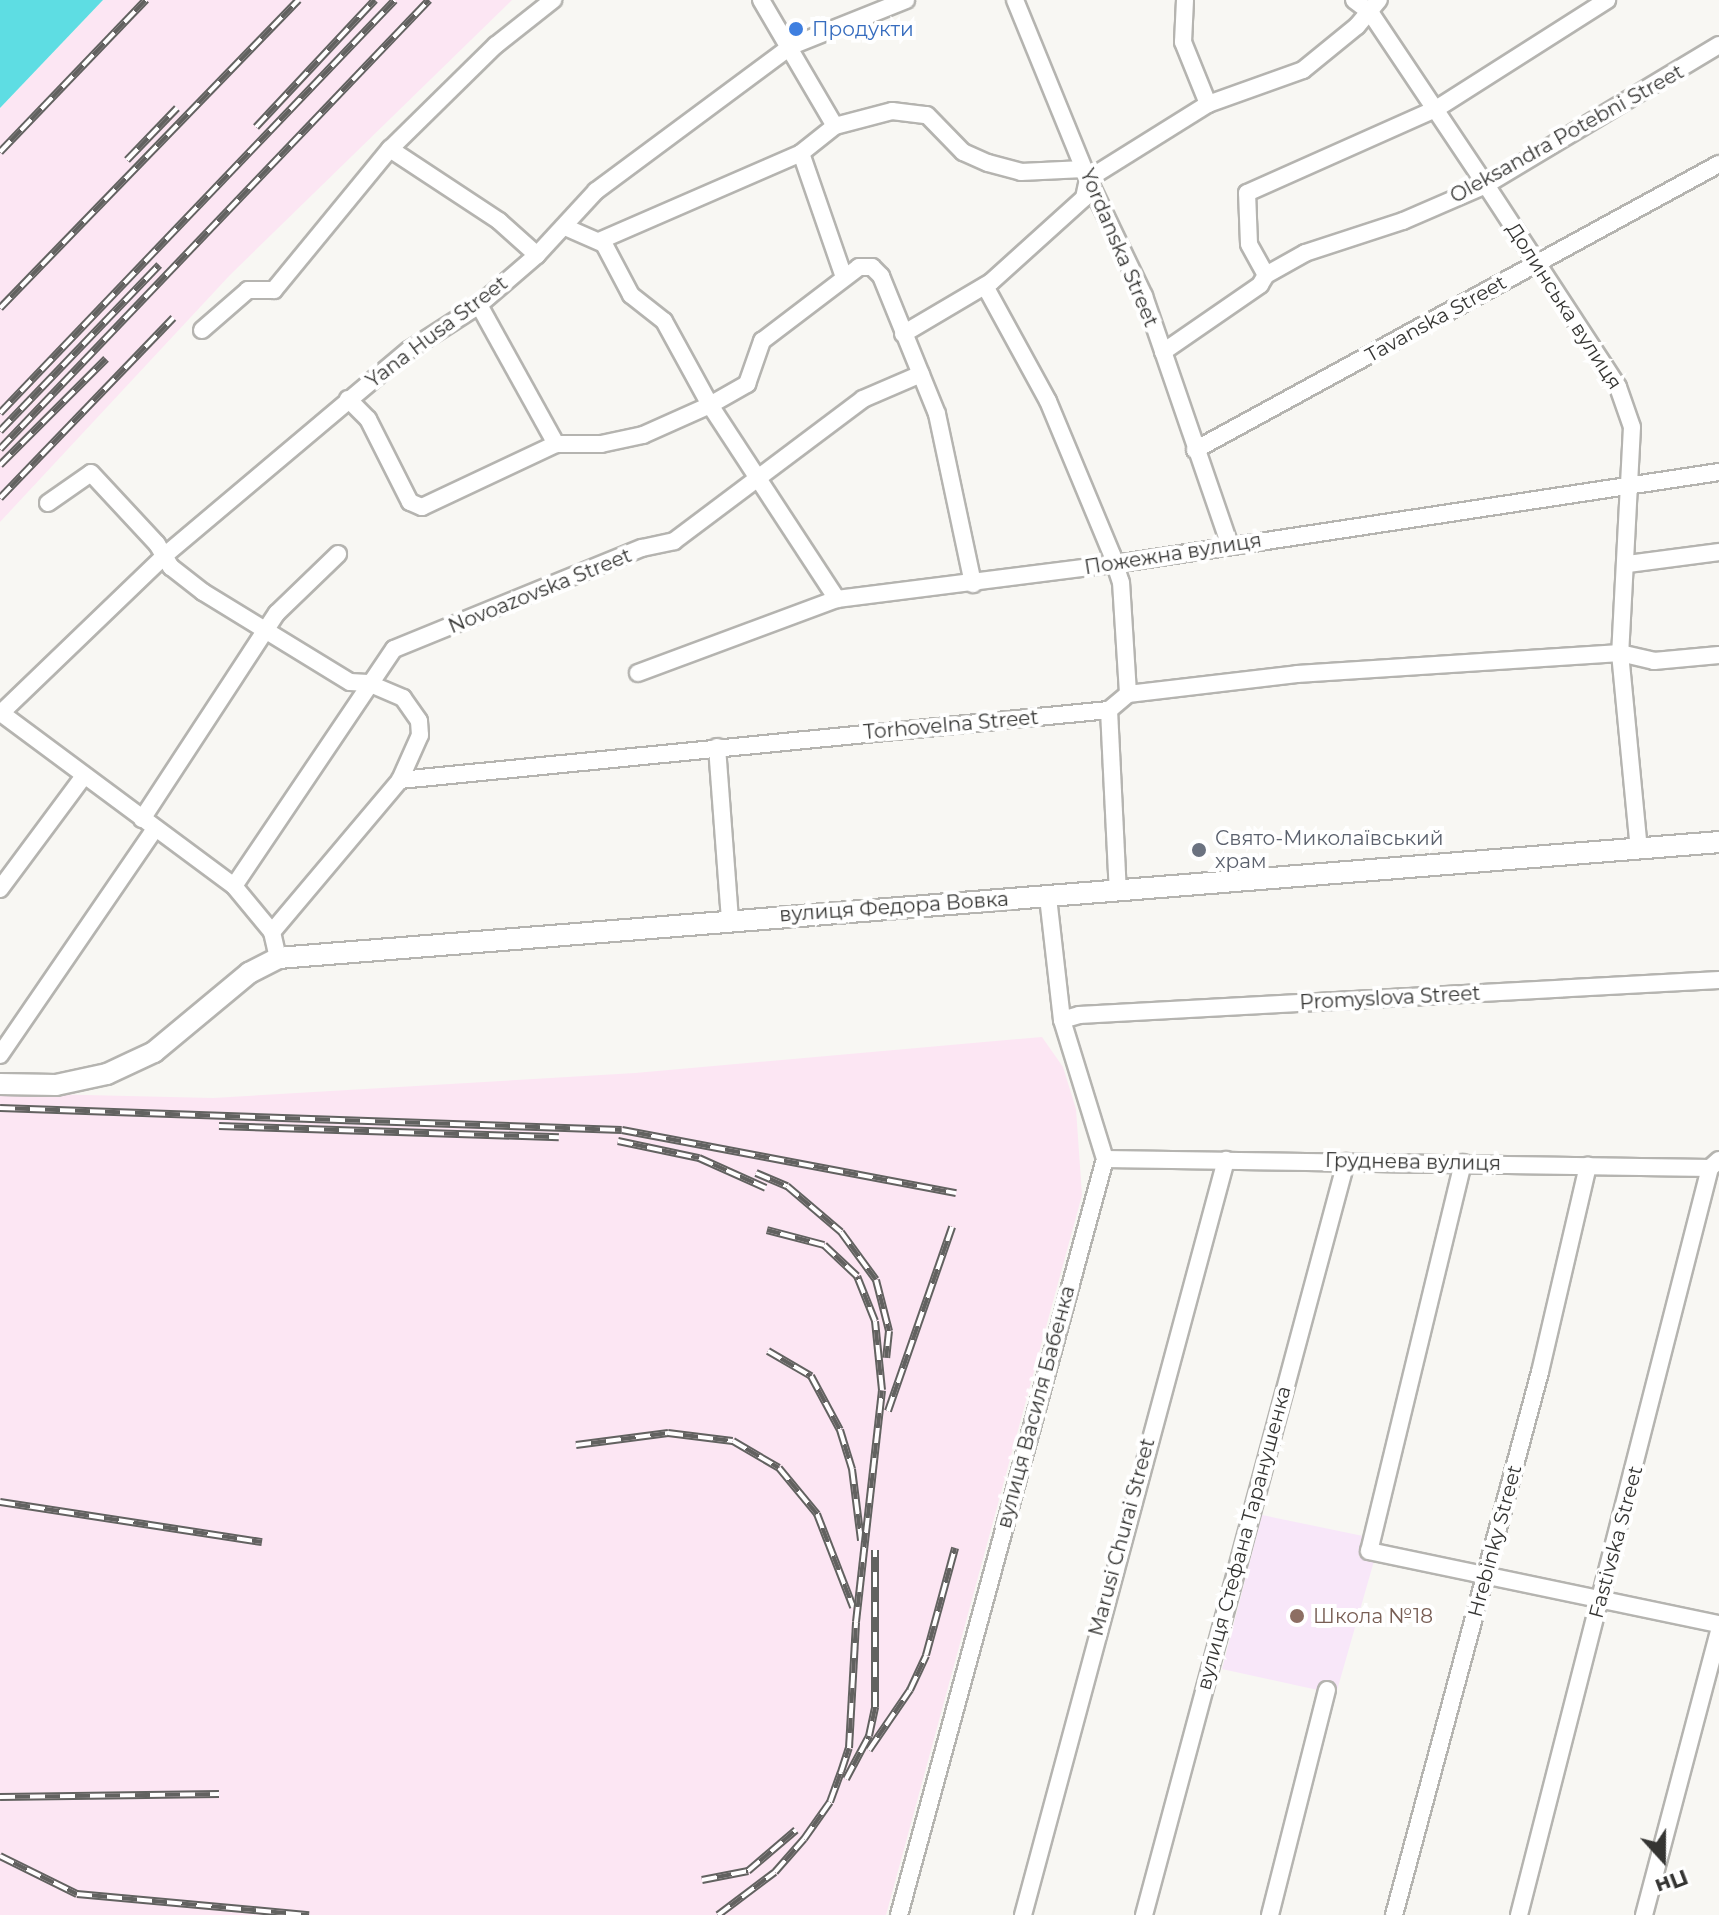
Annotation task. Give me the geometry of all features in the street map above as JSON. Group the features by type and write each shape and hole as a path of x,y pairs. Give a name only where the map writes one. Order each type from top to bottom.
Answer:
{"street":[{"path":"202,330 248,290 274,290 390,149 496,45 553,0"},
{"path":"761,0 791,46 835,126"},
{"name":"Yana Husa Street","path":"1,714 164,556 409,350 479,305 537,255 596,191 791,46 906,0"},
{"name":"Yordanska Street","path":"1015,0 1086,174 1144,296 1230,546"},
{"path":"1185,0 1183,42 1208,104"},
{"name":"Долинська вулиця","path":"1354,0 1374,6 1436,109 1618,387 1632,427 1628,564 1620,653 1639,849"},
{"path":"1266,275 1249,244 1247,193 1436,109 1607,0"},
{"path":"599,241 801,153 835,126 892,111 927,115 963,152 988,163 1021,172 1086,174 1208,104 1303,70 1374,6"},
{"name":"Oleksandra Potebni Street","path":"1163,352 1260,285 1266,275 1305,253 1403,221 1486,185 1719,45"},
{"path":"390,149 499,221 537,255"},
{"path":"801,153 844,277"},
{"name":"Tavanska Street","path":"1195,450 1719,164"},
{"path":"903,334 985,286 1084,198 1086,174"},
{"path":"565,227 599,241 631,295 664,321 710,405 837,599"},
{"path":"348,399 368,419 407,498 418,506 556,444 601,444 643,435 710,405 747,384 762,341 859,267 877,271 937,414 973,584"},
{"path":"985,286 1048,401 1115,564 1128,694"},
{"path":"479,305 556,444"},
{"name":"Novoazovska Street","path":"234,886 368,683 394,649 642,548 674,541 863,399 921,374"},
{"name":"Пожежна вулиця","path":"638,673 837,599 1115,564 1719,472"},
{"path":"48,503 91,473 171,567 268,635 350,682 368,683 403,698 419,721 418,749 400,780 272,932"},
{"path":"1628,564 1719,552"},
{"path":"0,1055 268,635 277,613 338,554"},
{"path":"1118,891 1109,710 1128,694 1297,674 1620,653 1654,661 1719,655"},
{"name":"Torhovelna Street","path":"400,780 1109,710"},
{"path":"1,714 234,886 272,932 278,958"},
{"path":"717,747 730,918"},
{"path":"0,889 84,776"},
{"name":"вулиця Федора Вовка","path":"0,1084 56,1085 107,1074 154,1052 249,973 278,958 730,918 1048,898 1719,842"},
{"path":"1048,898 1062,1020 1105,1159"},
{"name":"Promyslova Street","path":"1062,1020 1095,1014 1719,980"},
{"name":"Груднева вулиця","path":"1105,1159 1714,1164"},
{"name":"вулиця Василя Бабенка","path":"899,1915 1105,1159"},
{"name":"Marusi Churai Street","path":"1023,1915 1226,1160"},
{"name":"вулиця Стефана Таранушенка","path":"1144,1915 1346,1162"},
{"path":"1463,1163 1369,1551 1719,1624"},
{"name":"Fastivska Street","path":"1519,1915 1714,1164"},
{"name":"Hrebinky Street","path":"1394,1915 1486,1577 1588,1165"},
{"path":"1644,1915 1719,1632"},
{"path":"1270,1915 1327,1690"}],"shaded area":[{"path":"103,0 512,0 230,275 0,522 0,108"},
{"path":"1042,1037 1063,1067 1076,1109 1082,1195 886,1915 0,1915 0,1093 213,1098 635,1073"},
{"name":"Школа №18","path":"1262,1515 1363,1536 1359,1556 1374,1561 1336,1694 1222,1669"}],"water":[{"path":"0,0 103,0 0,108"}],"railway":[{"path":"0,152 146,0"},
{"path":"0,308 298,0"},
{"path":"256,127 375,0"},
{"path":"0,413 395,0"},
{"path":"0,449 429,0"},
{"path":"127,160 177,108"},
{"path":"0,431 159,265"},
{"path":"0,498 173,318"},
{"path":"0,465 106,359"},
{"path":"0,1108 622,1130 956,1193"},
{"path":"219,1126 559,1137"},
{"path":"618,1141 699,1158 766,1188"},
{"path":"756,1173 787,1186 841,1232 876,1280 889,1331 886,1358"},
{"path":"888,1411 952,1227"},
{"path":"718,1915 775,1872 804,1839 830,1802 849,1748 856,1622 882,1390 875,1321 857,1276 824,1245 767,1230"},
{"path":"768,1351 811,1376 840,1430 852,1469 861,1540"},
{"path":"576,1445 668,1433 733,1441 779,1468 817,1514 853,1607"},
{"path":"0,1502 262,1542"},
{"path":"869,1750 910,1690 926,1655 955,1548"},
{"path":"846,1779 869,1736 875,1707 875,1550"},
{"path":"0,1797 219,1794"},
{"path":"702,1880 748,1871 796,1830"},
{"path":"0,1856 77,1894 309,1915"}],"place":[{"name":"Продукти","path":"796,29"},
{"name":"Свято-Миколаївський храм","path":"1199,850"},
{"name":"Школа №18","path":"1297,1616"}]}
